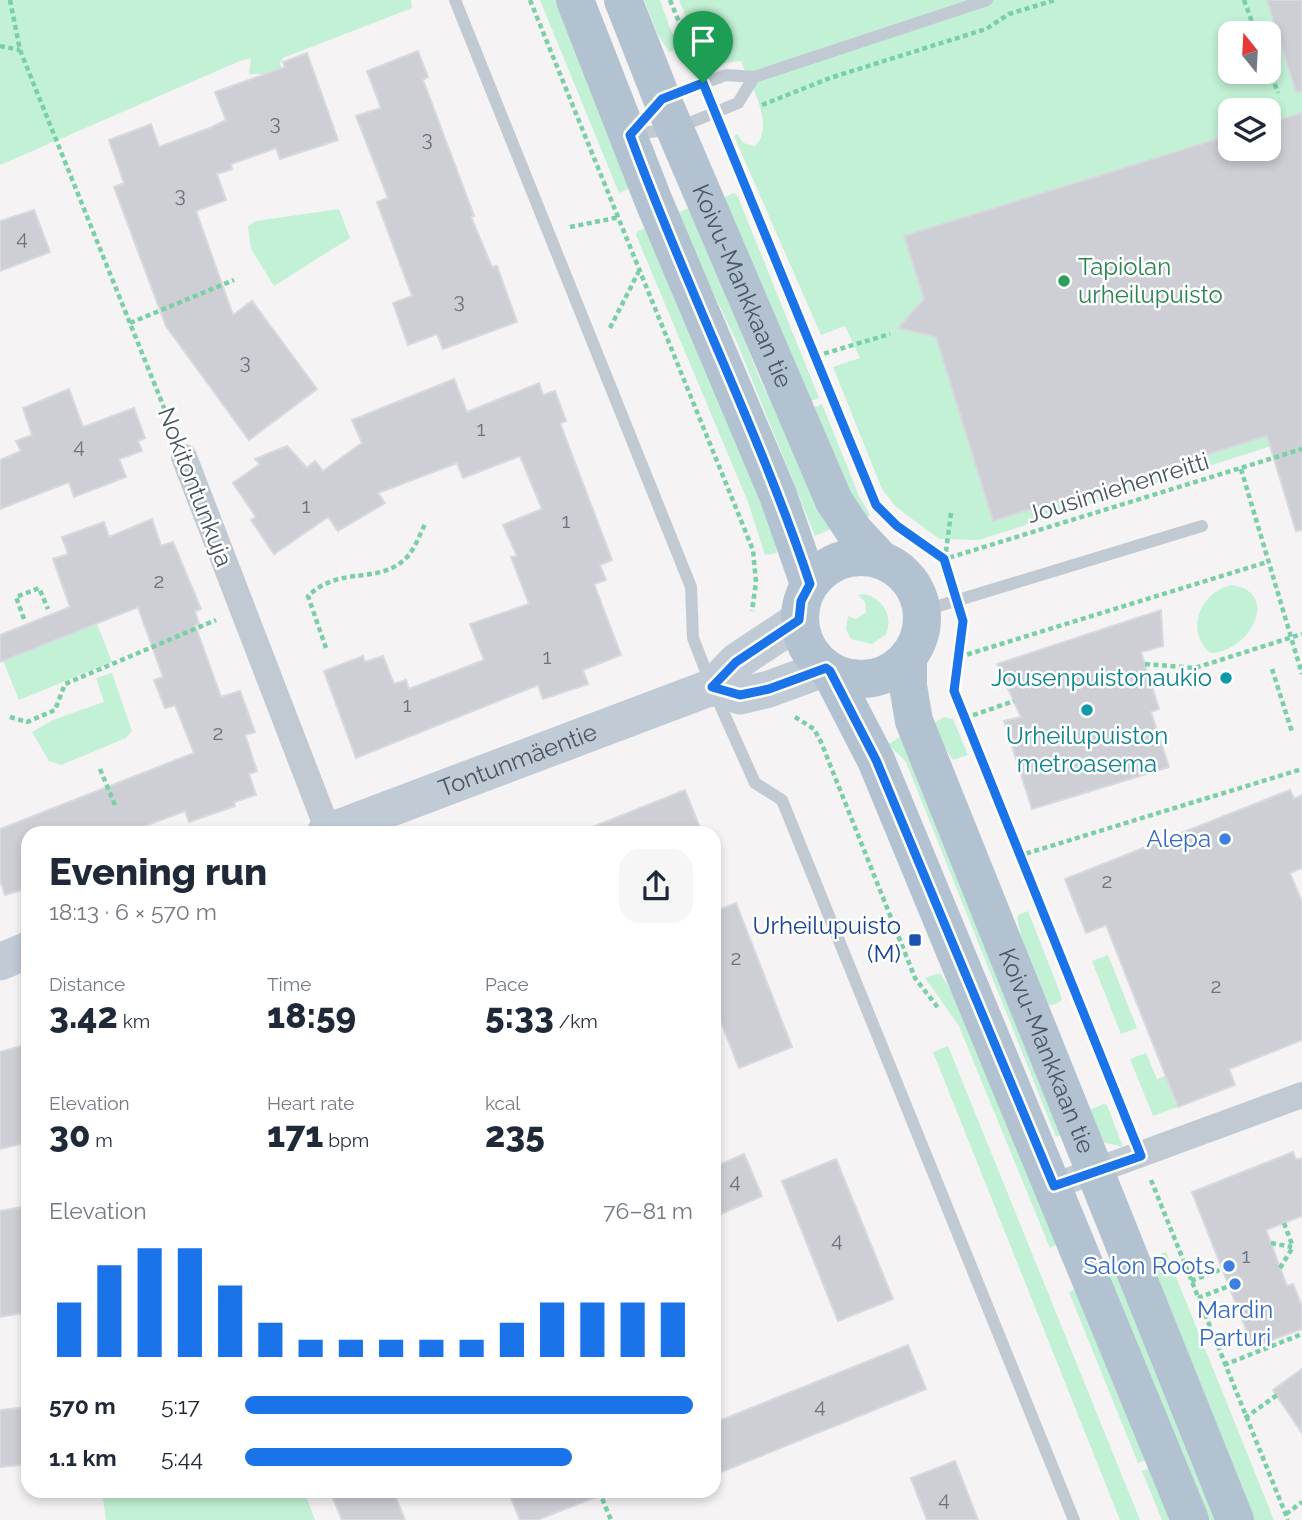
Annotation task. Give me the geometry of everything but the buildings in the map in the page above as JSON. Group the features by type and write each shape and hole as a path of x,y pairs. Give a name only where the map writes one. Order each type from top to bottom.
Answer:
{"main road":[{"name":"Koivu-Mankkaan tie","path":"575,0 654,202 778,495 810,584"},
{"name":"Koivu-Mankkaan tie","path":"622,0 834,501 854,531 880,559"},
{"path":"867,556 880,559 896,567 940,606 908,657 897,667 871,678 850,678 828,670 807,647 799,620 801,601 818,573 841,559 867,556"},
{"name":"Koivu-Mankkaan tie","path":"908,657 908,686 914,721 1235,1520"},
{"name":"Koivu-Mankkaan tie","path":"828,670 876,760 1190,1520"}],"street":[{"name":"Nokitontunkuja","path":"184,457 326,826"},
{"name":"Tontunmäentie","path":"344,826 712,687 736,662 799,620"},
{"path":"712,687 740,695 769,689 828,670"},
{"path":"0,962 21,953"},
{"path":"1054,1186 1302,1095"}],"lane":[{"path":"455,0 691,587 693,638 712,687 755,783 782,800 1074,1520"},
{"path":"630,135 668,114 703,83 726,75 754,77 987,0"},
{"path":"630,135 668,114 715,113 738,103 754,77"},
{"path":"940,606 1202,526"}],"path":[{"name":"Nokitontunkuja","path":"10,0 20,50 184,457"},
{"path":"670,0 703,83"},
{"path":"754,111 830,78 986,29 1009,14 1055,0"},
{"path":"1244,0 1252,21"},
{"path":"0,46 20,50"},
{"path":"1275,84 1278,93"},
{"path":"715,113 866,479"},
{"path":"727,143 732,133"},
{"path":"547,227 573,227 619,218"},
{"path":"598,355 640,269"},
{"path":"130,323 234,280"},
{"path":"816,356 890,334"},
{"name":"Jousimiehenreitti","path":"944,559 1302,449"},
{"path":"1241,469 1302,674"},
{"path":"951,513 940,606 963,621 954,691 1018,856 1287,1517 1302,1502"},
{"path":"326,648 308,596 322,584 340,577 371,574 402,562 411,552 425,524"},
{"path":"897,526 944,559"},
{"path":"959,656 1267,562"},
{"path":"24,619 16,597 39,588 48,609"},
{"path":"10,717 27,722 55,710 65,684 242,609"},
{"path":"1145,664 1195,668 1302,634"},
{"path":"1272,669 1292,732"},
{"path":"965,718 1014,701"},
{"path":"100,769 115,805"},
{"path":"1018,856 1302,769"},
{"path":"915,978 927,973"},
{"path":"1284,1223 1293,1247"},
{"path":"1271,1243 1293,1247"},
{"path":"1280,1268 1293,1247"},
{"path":"1191,1281 1222,1269"},
{"path":"1198,1298 1228,1286"},
{"path":"1224,1365 1302,1334"},
{"path":"1245,1418 1277,1395"},
{"path":"602,1498 611,1520"}],"green space":[{"path":"0,0 411,0 412,8 283,58 280,63 283,74 266,80 262,74 249,74 251,58 240,61 0,165"},
{"path":"540,0 562,0 636,186 619,193"},
{"path":"644,0 660,0 671,31 681,47 669,52 657,33"},
{"name":"Tapiolan urheilupuisto","path":"679,0 1302,0 1302,436 979,540 939,539 895,506 882,489 833,367 860,358 845,326 821,335 734,136 737,134 743,143 755,146 763,127 755,92 741,61 706,65"},
{"path":"734,193 738,197 819,398 808,402 723,198"},
{"path":"691,207 761,382 835,527 815,536 736,340 675,214"},
{"path":"339,209 350,238 274,286 251,249 248,226 256,221"},
{"path":"652,226 771,527 777,553 765,555 748,502 636,235 638,231"},
{"path":"822,404 859,496 870,515 864,521 810,409"},
{"path":"1232,585 1247,590 1255,599 1257,610 1254,622 1237,644 1210,653 1198,634 1200,613 1212,595"},
{"path":"863,594 881,603 887,614 886,634 872,644 851,639 846,629 848,616 856,619 866,612 865,602 858,595"},
{"path":"97,624 112,662 19,700 3,661"},
{"path":"112,673 132,731 126,738 61,765 49,761 32,732 53,720 104,702 96,678"},
{"path":"944,717 953,719 968,755 953,760 932,729 934,723"},
{"path":"903,735 1063,1134 1056,1137 906,762 888,744"},
{"path":"1028,911 1062,1000 1051,1005 1035,997 1017,918"},
{"path":"1108,955 1137,1028 1121,1034 1092,961"},
{"path":"940,973 971,1021 1061,1243 1050,1248 959,1026 925,978"},
{"path":"948,1046 1140,1520 1120,1520 933,1052"},
{"path":"1146,1053 1157,1079 1165,1076 1177,1107 1153,1116 1130,1059"},
{"path":"1107,1105 1123,1147 1102,1142 1089,1110"},
{"path":"1166,1252 1274,1520 1245,1520 1141,1261"},
{"path":"1119,1272 1219,1520 1207,1520 1104,1278"},
{"path":"1080,1287 1150,1459 1138,1463 1069,1292"},
{"path":"1154,1467 1175,1520 1162,1520 1142,1471"},
{"path":"103,1498 307,1498 315,1520 106,1520"}],"place":[{"name":"Tapiolan urheilupuisto","path":"1064,281"},
{"name":"Jousenpuistonaukio","path":"1226,678"},
{"name":"Urheilupuiston metroasema","path":"1087,710"},
{"name":"Alepa","path":"1225,839"},
{"name":"Urheilupuisto (M)","path":"915,940"},
{"name":"Salon Roots","path":"1229,1266"},
{"name":"Mardin Parturi","path":"1235,1284"}],"route":[{"path":"703,83 876,505 897,526 924,542 944,559 963,621 954,691 1018,856 1141,1156 1054,1186 876,760 830,671 826,668 769,689 740,695 712,687 736,662 799,620 801,601 810,584 778,495 654,202 630,135 662,99 703,83"}]}
